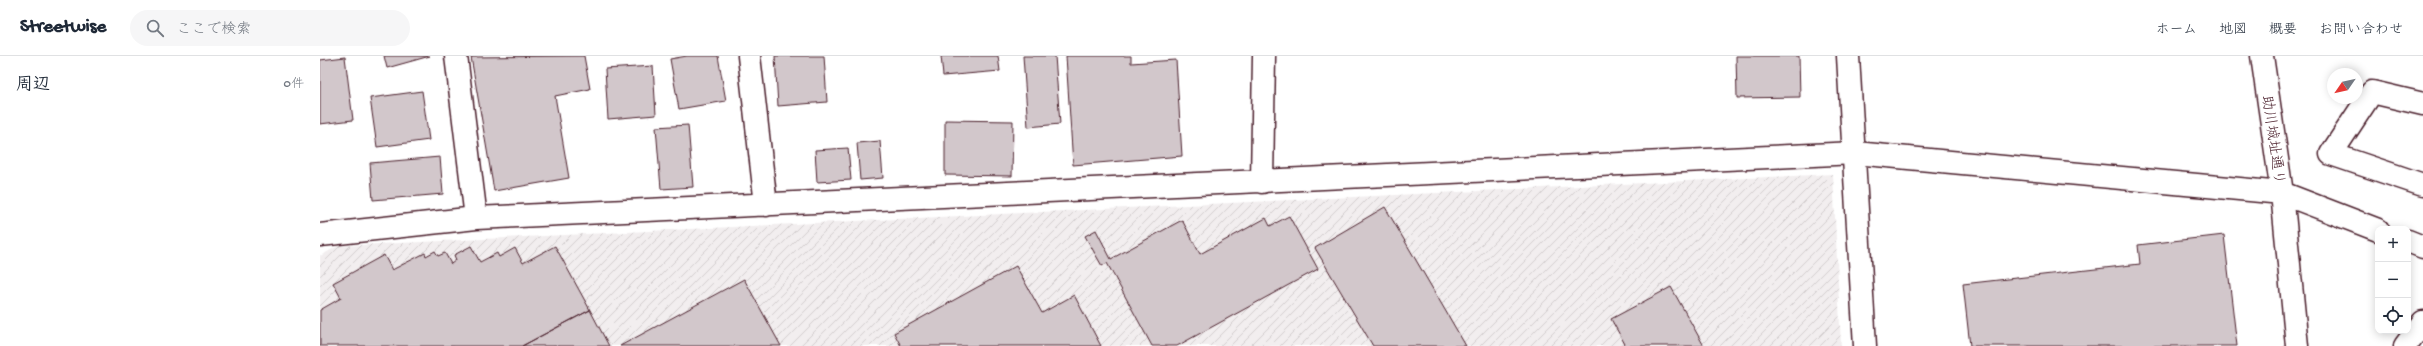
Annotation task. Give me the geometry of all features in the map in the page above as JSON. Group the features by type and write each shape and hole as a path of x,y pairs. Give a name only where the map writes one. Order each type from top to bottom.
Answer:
{"street":[{"path":"456,56 476,218"},
{"path":"749,56 766,205"},
{"path":"1262,182 1264,56"},
{"path":"1848,56 1855,153 1865,346"},
{"name":"助川城址通り","path":"2262,56 2282,193 2375,229"},
{"path":"2423,104 2372,92 2332,154 2423,185"},
{"path":"320,236 476,218 1855,153 2282,193 2297,346"},
{"path":"2411,242 2423,247"},
{"path":"2405,346 2423,322"}],"shaded area":[{"path":"1833,174 1841,346 320,346 320,256 338,246"}],"building":[{"path":"384,56 430,56 387,68"},
{"path":"584,56 590,89 555,96 569,178 494,191 471,57"},
{"path":"687,56 718,56 726,101 679,109 670,59"},
{"path":"775,56 824,56 827,102 778,106"},
{"path":"941,56 998,56 1000,71 943,76"},
{"path":"1023,56 1055,56 1060,124 1028,127"},
{"path":"1066,56 1131,56 1131,63 1176,60 1182,156 1073,165"},
{"path":"1736,56 1799,56 1800,97 1737,98"},
{"path":"345,57 353,120 320,124 320,60"},
{"path":"653,66 656,115 608,119 605,69"},
{"path":"422,91 429,140 377,147 370,98"},
{"path":"945,120 1013,121 1012,176 945,175"},
{"path":"688,125 693,187 661,189 656,127"},
{"path":"880,141 883,178 860,180 857,143"},
{"path":"848,148 851,180 817,182 815,150"},
{"path":"440,157 443,194 373,200 370,163"},
{"path":"1385,207 1466,346 1373,346 1315,248"},
{"path":"1289,216 1318,269 1177,346 1152,346 1107,263 1102,266 1085,236 1096,230 1111,259 1182,220 1200,254 1266,218 1270,226"},
{"path":"2224,235 2237,346 1970,346 1963,284 2140,264 2138,245"},
{"path":"471,246 480,262 497,253 499,257 515,248 523,263 555,246 590,310 522,346 320,346 320,310 341,298 333,283 384,255 392,270 425,253 426,256 435,251 438,256 445,253 451,264 456,260 454,255"},
{"path":"1016,266 1042,313 1074,295 1101,346 901,346 894,333"},
{"path":"744,279 781,346 620,346"},
{"path":"1671,287 1704,346 1626,346 1611,319"},
{"path":"590,310 609,346 522,346"}]}
